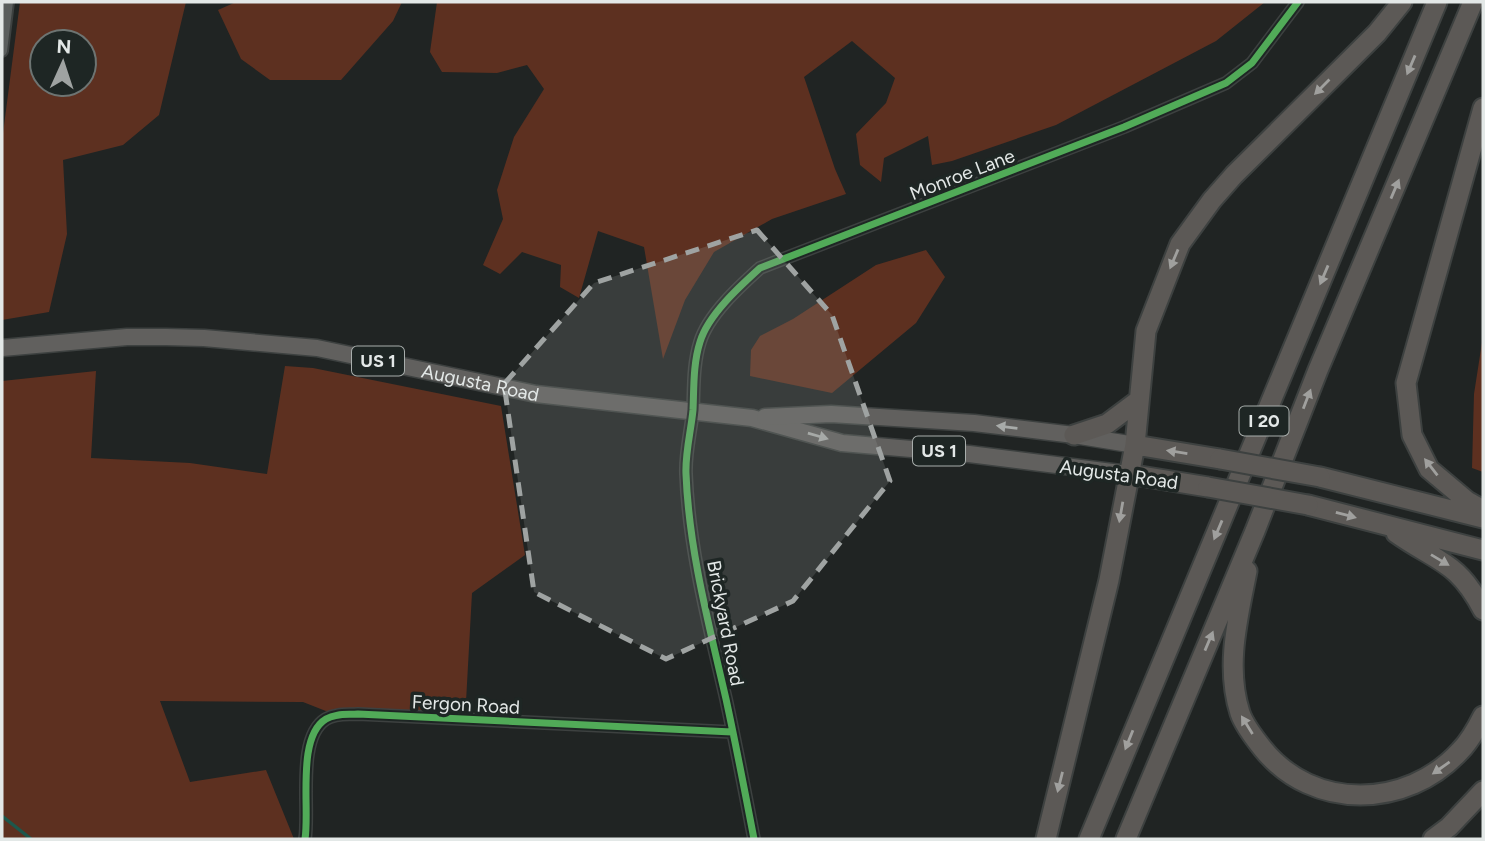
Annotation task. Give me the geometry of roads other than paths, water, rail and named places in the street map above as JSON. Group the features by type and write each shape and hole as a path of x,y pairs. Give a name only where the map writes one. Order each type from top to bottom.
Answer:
{"highway":[{"path":"1046,839 1109,580 1135,446 1146,331 1181,244 1212,200 1234,175 1370,41 1402,2"},
{"name":"I 20","path":"1088,839 1437,2"},
{"name":"I 20","path":"1126,839 1255,531 1318,369 1473,2"},
{"path":"1483,108 1406,383 1412,435 1429,469 1466,500 1483,510"},
{"path":"1074,435 1107,424 1139,400"},
{"name":"Augusta Road","path":"1135,446 1320,477 1483,518"},
{"name":"Augusta Road","path":"1128,474 1308,505 1483,550"},
{"path":"1384,525 1455,570 1474,592 1483,610"},
{"path":"1255,531 1236,633 1232,673 1241,716 1275,764 1298,780 1327,793 1361,795 1393,791 1422,780 1446,765 1462,750 1483,716"},
{"path":"1433,839 1449,827 1483,791"}],"main road":[{"name":"Augusta Road","path":"2,348 127,337 204,338 317,348 536,394 752,418 842,443 969,454 1128,474"},
{"name":"Augusta Road","path":"752,418 831,414 974,423 1074,435 1135,446"}],"street":[{"path":"2,51 8,2"},
{"name":"Monroe Lane","path":"693,411 694,375 700,340 738,288 760,268 1124,127 1226,83 1252,63 1298,2"},
{"name":"Brickyard Road","path":"693,411 686,471 688,500 708,625 754,839"},
{"name":"Fergon Road","path":"305,839 308,814 306,770 312,735 326,719 337,715 732,732"}],"waterway":[{"path":"2,816 31,839"}]}
